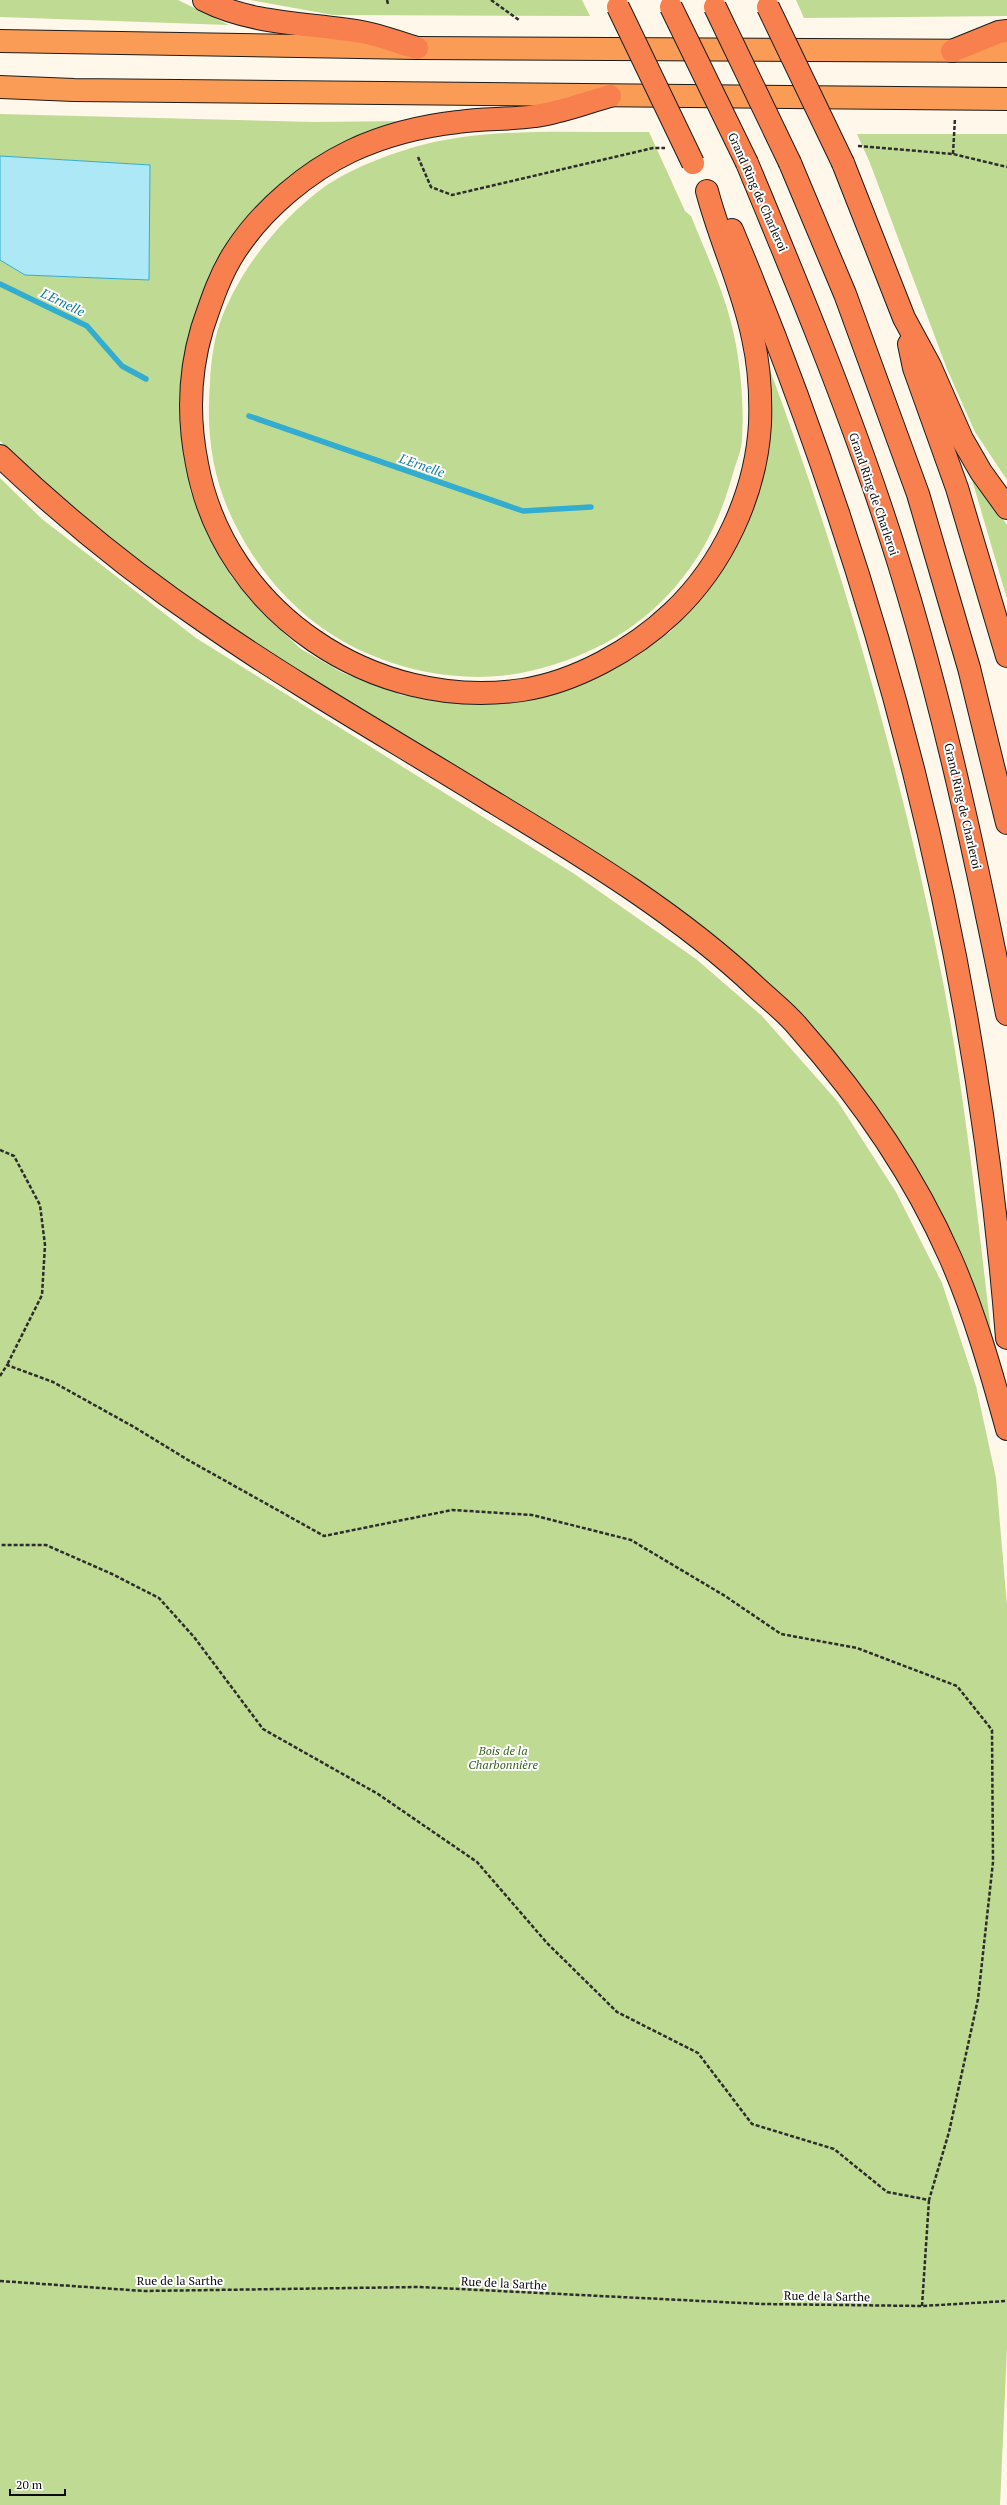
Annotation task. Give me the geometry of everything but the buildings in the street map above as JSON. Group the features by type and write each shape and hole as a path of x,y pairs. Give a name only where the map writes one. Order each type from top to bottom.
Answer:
{"highway":[{"path":"204,0 224,10 290,24 363,32 417,48"},
{"path":"616,4 707,191 730,224 788,370 838,507 874,620 914,766 947,907 973,1059 989,1165 1007,1338"},
{"name":"Grand Ring de Charleroi","path":"669,4 747,163 807,306 881,506 933,683 974,847 1007,1014"},
{"path":"713,4 790,163 845,294 918,494 969,668 1007,823"},
{"path":"766,4 843,163 904,318 930,366 962,439 981,472 1007,508"},
{"path":"952,51 999,32 1007,31"},
{"path":"0,41 417,48 1007,51"},
{"path":"0,87 610,96 1007,99"},
{"path":"610,96 537,116 459,122 404,131 352,150 308,175 264,216 235,251 212,297 197,346 190,392 193,444 201,488 216,529 242,572 277,613 320,647 365,670 420,686 468,693 524,690 578,673 618,654 655,628 695,591 723,550 741,509 757,455 760,418 753,339 707,191"},
{"path":"904,318 914,368 957,488 1007,656"},
{"path":"0,456 61,513 134,571 209,625 539,830 672,918 736,968 798,1026 877,1125 917,1191 951,1259 986,1357 1007,1429"}],"path":[{"path":"387,0 388,4"},
{"path":"491,0 519,20"},
{"path":"954,154 956,99"},
{"path":"0,1150 14,1156 40,1205 45,1245 42,1295 0,1376"},
{"path":"7,1365 53,1382 134,1426 188,1460 324,1536 452,1510 532,1515 631,1540 725,1596 781,1634 857,1648 957,1686 992,1730 993,1862 978,1999 950,2132 929,2200 922,2306"},
{"path":"0,1545 46,1545 112,1574 159,1598 194,1637 262,1729 378,1794 477,1862 547,1943 617,2012 698,2053 752,2124 834,2149 887,2192 929,2200"},
{"name":"Rue de la Sarthe","path":"0,2281 144,2291 419,2287 739,2303 922,2306 1007,2301"}],"green space":[{"path":"0,0 178,0 229,25 0,17"},
{"path":"250,0 582,0 590,16 333,15"},
{"path":"796,0 1007,0 1007,16 804,18"},
{"path":"0,114 314,122 407,121 303,170 193,324 182,375 182,429 190,490 210,541 231,576 262,613 301,649 343,673 401,695 455,703 503,703 546,695 586,682 631,660 671,631 704,595 769,416 770,370 823,522 847,598 890,752 928,908 944,987 959,1074 992,1340 964,1270 775,992 225,625 108,538 26,467 0,441 0,260 25,275 149,280 150,165 0,156"},
{"path":"529,132 649,132 685,211 691,216 716,277 727,308 737,352 743,414 742,442 724,502 705,545 676,586 643,618 606,643 586,653 543,668 503,676 466,677 447,675 393,663 357,649 339,639 322,628 291,602 264,571 252,554 230,513 216,471 209,428 210,374 212,357 219,325 239,282 249,266 273,235 286,220 315,194 349,172 386,156 440,141 469,136"},
{"path":"857,134 1007,134 1007,480 975,432 947,369 870,163"},
{"path":"970,473 1007,525 1007,599"},
{"name":"Bois de la Charbonnière","path":"0,478 42,519 196,638 573,873 696,959 762,1016 838,1102 896,1192 942,1283 976,1386 996,1478 1007,1606 1007,2348 1000,2505 0,2505"}],"water":[{"path":"0,156 150,165 149,280 25,275 0,260"}],"waterway":[{"name":"L'Ernelle","path":"0,284 87,326 122,366 146,379"},
{"name":"L'Ernelle","path":"249,416 523,511 591,507"}]}
